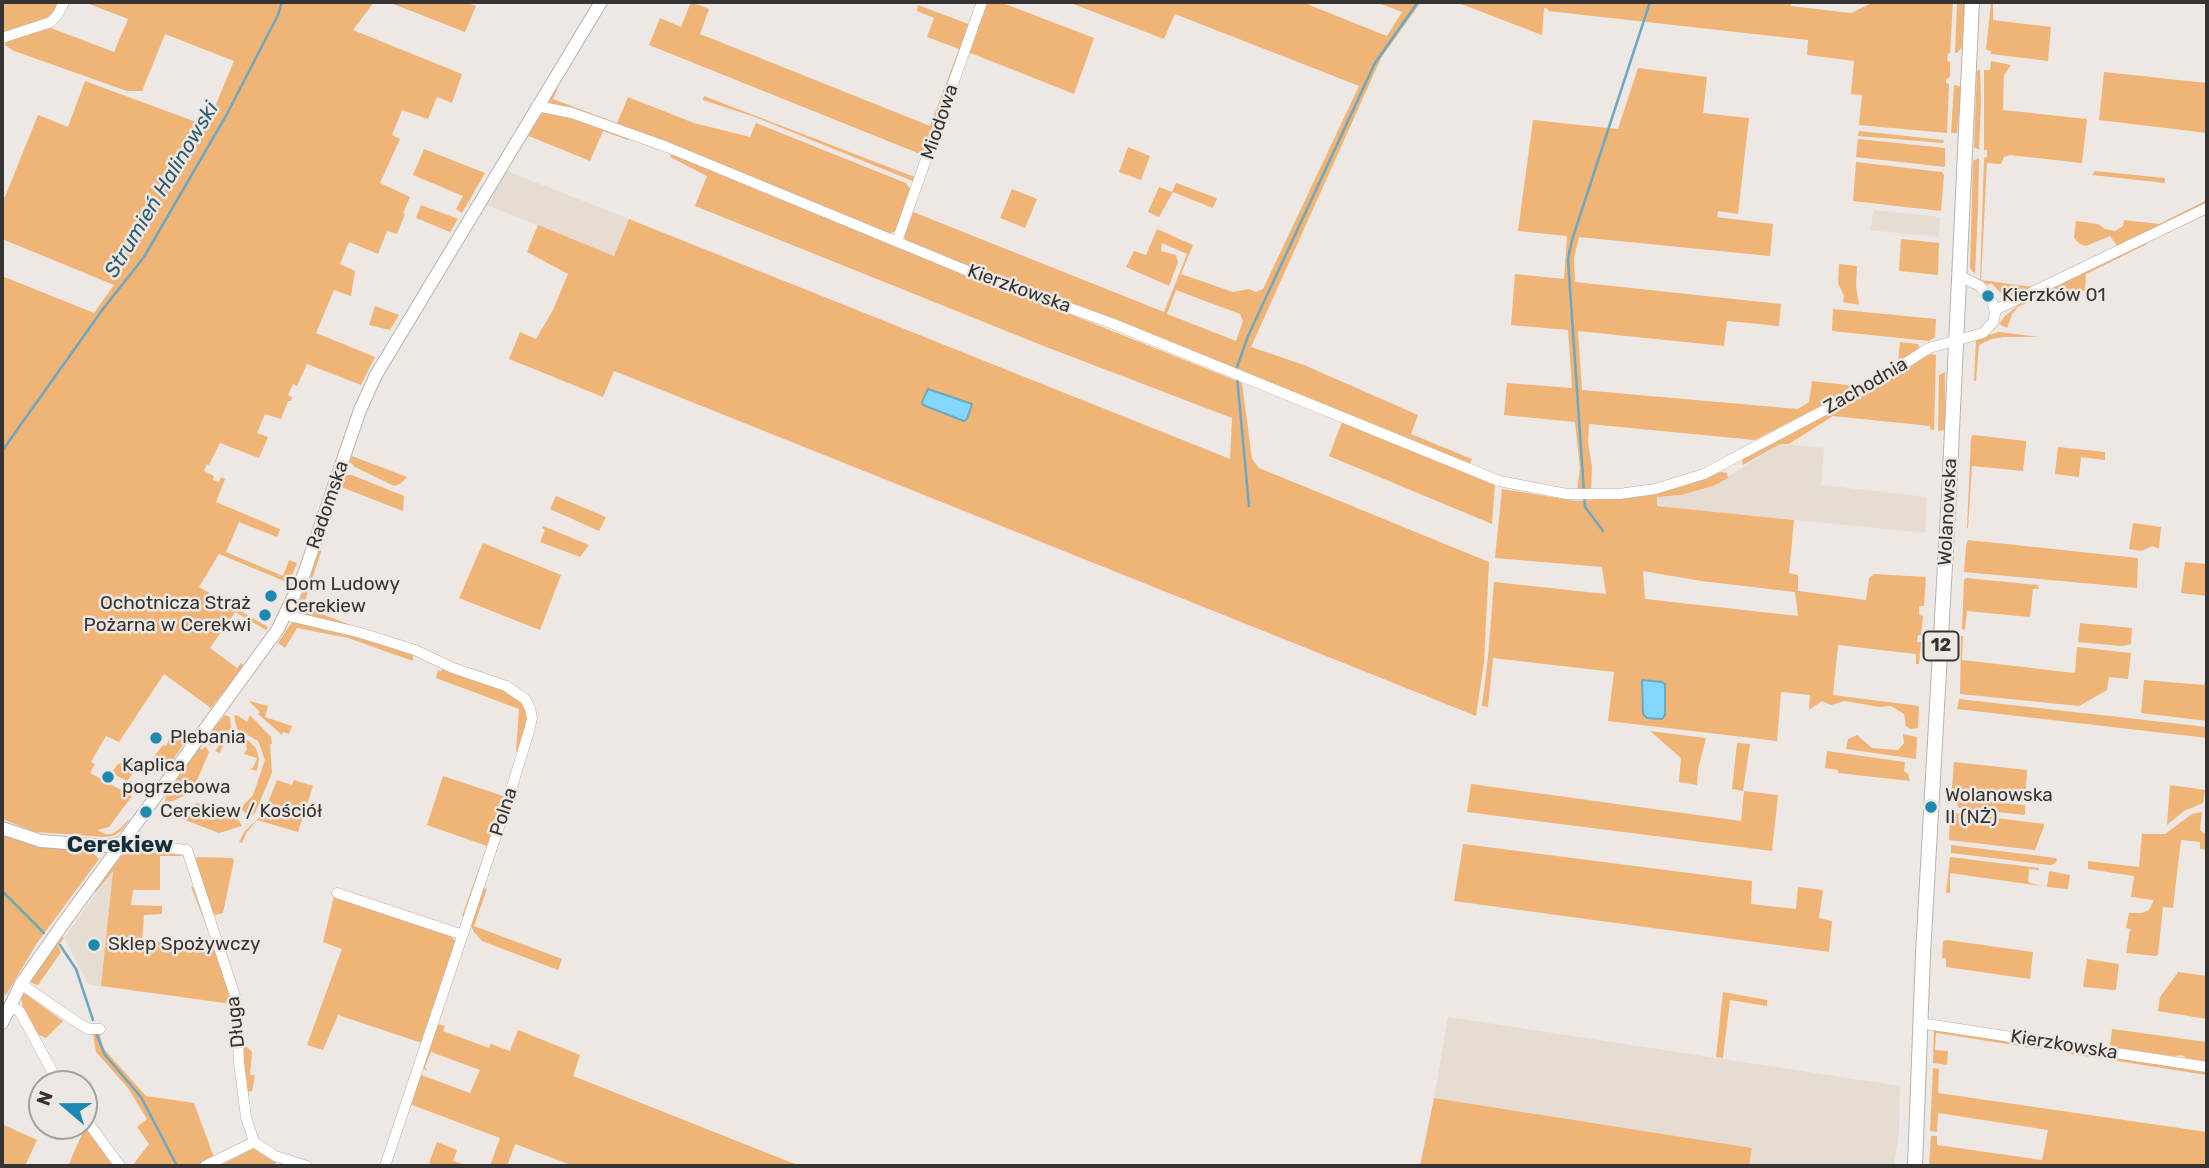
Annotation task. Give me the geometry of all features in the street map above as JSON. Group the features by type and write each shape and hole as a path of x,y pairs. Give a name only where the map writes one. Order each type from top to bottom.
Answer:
{"main road":[{"name":"Wolanowska","path":"1920,1023 1957,339 1972,2"},
{"name":"12","path":"1915,1166 1920,1023"}],"street":[{"path":"2,38 51,22 64,2"},
{"name":"Radomska","path":"2,1023 22,984 259,658 285,615 303,574 360,410 376,375 601,2"},
{"name":"Miodowa","path":"897,241 982,2"},
{"name":"Kierzkowska","path":"537,106 603,123 999,283 1111,323 1499,481"},
{"name":"Zachodnia","path":"1499,481 1591,496 1655,489 1688,480 1727,463 1870,386 1929,348 1986,331 1993,322 1995,310 2207,208"},
{"path":"1960,276 1980,286 1995,310"},
{"name":"Polna","path":"285,615 361,633 415,650 453,668 506,686 525,699 532,718 385,1166"},
{"path":"2,828 41,841 105,846 122,843"},
{"name":"Długa","path":"122,843 187,850 236,999 239,1063 246,1117 254,1142"},
{"path":"337,893 463,935"},
{"path":"22,984 78,1023 89,1029 100,1029"},
{"path":"11,1005 20,1012 51,1070"},
{"name":"Kierzkowska","path":"1920,1023 2207,1067"},
{"path":"98,1136 120,1166"},
{"path":"205,1166 254,1142 275,1156 307,1166"}],"shaded area":[{"path":"2,2 58,2 51,18 2,33"},
{"path":"84,2 374,2 353,30 462,74 452,103 437,97 428,119 402,110 392,135 400,139 380,183 410,197 403,213 405,214 397,234 387,231 378,254 349,242 340,264 355,271 351,296 334,290 316,333 375,357 361,385 307,364 297,386 293,384 288,395 292,397 291,401 288,401 281,419 265,414 257,433 268,437 259,458 220,443 209,465 207,464 204,471 214,476 213,480 219,482 221,477 225,479 216,502 280,529 277,537 239,522 226,552 283,576 289,560 297,563 289,583 219,554 199,587 268,627 266,630 235,612 210,648 237,668 241,663 244,666 211,708 164,674 119,742 106,736 91,762 95,764 90,773 132,796 109,827 97,830 112,834 129,821 113,836 103,837 36,832 2,819 2,276 94,313 114,285 2,239 2,197 5,197 38,115 68,127 85,81 207,126 234,61 165,34 142,91 127,91 14,51 5,45 7,40 51,28 114,52 128,19"},
{"path":"388,2 464,2 476,6 465,32"},
{"path":"691,2 709,9 700,34 930,126 959,49 927,37 934,18 917,11 918,5 971,25 925,156 649,45 660,18 681,27"},
{"path":"985,2 1000,2 1094,38 1074,94 968,52"},
{"path":"1068,2 1302,2 1387,36 1402,12 1376,2 1421,2 1381,58 1251,347 1304,365 1418,415 1411,434 1472,459 1470,464 1070,306 1067,313 1242,383 1252,459 1259,468 1489,562 1484,662 1476,716 614,371 603,397 509,359 520,332 536,339 553,310 568,274 527,252 538,225 614,256 629,219 1230,459 1232,418 1041,345 695,206 707,176 670,157 671,154 907,242 904,237 913,212 1164,312 1187,254 1162,243 1161,251 1176,255 1178,262 1169,286 1126,267 1134,251 1146,255 1157,229 1193,245 1181,274 1233,292 1249,289 1256,292 1263,289 1359,86 1175,14 1164,39","holes":["1176,290 1240,314 1243,321 1236,341 1167,314"]},
{"path":"1456,2 1791,2 1791,6 1851,13 1870,2 1953,2 1950,53 1947,61 1950,62 1950,77 1946,79 1949,84 1947,133 1859,125 1862,95 1851,94 1854,61 1807,55 1808,40 1548,11 1544,8 1542,35"},
{"path":"1957,2 1965,2 1962,47 1955,53"},
{"path":"1991,2 1993,20 2051,27 2048,61 1991,54 1991,51 1986,50"},
{"path":"1991,61 2011,65 2004,75 2003,110 2087,119 2082,163 2010,155 2004,157 2001,164 1987,163 1981,280 2033,287 2071,268 2009,301 1991,283 1988,285 1980,280 1984,158 1987,157 1987,150 1984,150 1984,70 1990,70"},
{"path":"1638,68 1707,77 1703,113 1749,118 1738,214 1718,211 1717,217 1773,224 1770,256 1579,237 1574,258 1575,282 1781,304 1779,326 1727,321 1724,346 1578,331 1582,390 1798,409 1809,402 1812,381 1855,386 1898,363 1900,342 1918,344 1920,349 1898,366 1755,440 1589,424 1591,492 1577,492 1580,468 1575,422 1504,415 1507,383 1572,388 1568,330 1511,325 1515,274 1564,279 1567,236 1518,231 1533,120 1618,129"},
{"path":"1980,69 1979,150 1974,147 1977,71"},
{"path":"2104,72 2207,83 2207,133 2099,120"},
{"path":"1954,85 1961,89 1957,133 1951,133"},
{"path":"557,87 553,99 617,123 628,97 694,123 750,137 756,123 906,183 911,190 899,230 888,234 552,107 553,104 549,102"},
{"path":"704,96 917,178 915,182 755,117 703,100"},
{"path":"543,113 565,115 629,138 628,140 603,131 590,161 529,136 527,138"},
{"path":"1859,131 1944,140 1943,143 1858,136"},
{"path":"1858,139 1945,148 1945,167 1856,157"},
{"path":"1128,147 1150,156 1141,180 1119,172"},
{"path":"424,149 485,173 462,213 456,209 463,196 413,175"},
{"path":"1979,158 1975,274 1970,268 1973,161"},
{"path":"1856,162 1942,172 1941,211 1853,201"},
{"path":"507,171 629,219 615,256 487,205"},
{"path":"2095,171 2165,178 2165,183 2092,175"},
{"path":"1176,183 1217,198 1213,208 1173,192 1159,217 1148,212 1159,187 1172,192"},
{"path":"1012,189 1037,199 1025,228 1000,218"},
{"path":"2207,200 2207,204 2118,247 2110,236 2086,246 2074,238 2076,221 2098,224 2115,231 2123,226 2124,220 2159,224"},
{"path":"421,205 458,219 450,232 416,218"},
{"path":"1874,210 1940,217 1939,237 1870,230"},
{"path":"1901,239 1939,243 1938,275 1899,271"},
{"path":"2147,244 2086,274 2085,291 2057,289 2018,307 2007,328 1999,324 2020,304"},
{"path":"1839,264 1857,266 1859,305 1843,302 1844,296 1838,283"},
{"path":"375,306 399,315 390,330 369,325"},
{"path":"1833,309 1936,319 1935,337 1929,341 1832,331"},
{"path":"1999,332 2039,337 2004,337 1979,345 1974,381 1976,339"},
{"path":"1931,354 1936,355 1934,430 1931,430 1930,426 1833,416 1789,444 1780,444 1743,465 1744,458 1900,374"},
{"path":"1945,372 1945,430 1938,431 1939,375"},
{"path":"1342,422 1495,484 1492,524 1329,456"},
{"path":"1973,435 2026,441 2026,444 2023,471 1972,466 1967,528 1971,438"},
{"path":"1780,444 1824,448 1821,485 1927,497 1925,533 1657,506 1657,497 1681,495 1713,486"},
{"path":"2058,447 2105,452 2105,460 2081,457 2079,477 2055,474"},
{"path":"352,456 407,477 394,486 355,467 350,462"},
{"path":"1721,472 1727,473 1728,478 1713,486 1681,495 1657,497 1657,506 1794,520 1789,573 1798,575 1798,591 1866,600 1869,578 1874,574 1926,577 1924,606 1919,606 1919,615 1923,616 1921,635 1918,635 1917,642 1921,642 1919,664 1916,664 1916,654 1838,645 1833,695 1919,706 1918,728 1910,729 1906,726 1904,714 1891,706 1879,707 1845,701 1831,705 1822,701 1809,710 1810,695 1781,692 1777,741 1608,721 1614,672 1493,658 1488,707 1482,706 1494,582 1606,594 1602,567 1495,558 1502,489 1576,501 1655,494","holes":["1643,571 1795,592 1798,616 1645,599"]},
{"path":"345,475 352,475 404,496 403,511 341,487"},
{"path":"556,496 606,517 599,531 550,509"},
{"path":"2133,523 2161,527 2159,549 2153,546 2141,551 2129,549"},
{"path":"543,526 589,545 580,557 540,542 545,530"},
{"path":"1968,540 2138,558 2137,588 1964,572"},
{"path":"483,543 561,575 540,630 459,598"},
{"path":"321,546 303,607 357,630 299,615 297,608"},
{"path":"2185,562 2207,564 2207,596 2181,593"},
{"path":"1966,578 2038,585 2039,589 2033,589 2030,617 1967,611 1965,630 1962,629"},
{"path":"292,622 348,632 413,653 413,661 348,638 297,628 285,648 278,643"},
{"path":"2080,623 2132,628 2131,644 2122,646 2078,642"},
{"path":"1961,636 1962,660 2075,673 2077,647 2131,653 2128,679 2109,677 2107,690 2079,706 1960,694"},
{"path":"443,668 502,689 523,704 528,720 519,752 516,751 519,709 436,678 438,670"},
{"path":"2207,675 2207,721 2141,713 2144,680 2204,685"},
{"path":"1959,699 2207,727 2207,738 1957,709"},
{"path":"249,701 268,706 265,717 292,726 289,734 283,732 282,735 258,714 260,712"},
{"path":"225,715 230,717 231,729 217,737 211,746 205,742 201,747 200,745"},
{"path":"237,715 247,722 250,715 271,737 272,744 272,773 255,813 249,818 241,808 253,795 265,760 258,741 237,729 234,716"},
{"path":"173,731 186,741 167,768 153,758 163,745 166,746"},
{"path":"1650,731 1706,738 1697,785 1679,782 1681,758"},
{"path":"1903,734 1917,737 1916,759 1846,749 1848,739 1857,735 1872,748 1898,750 1904,743"},
{"path":"235,736 249,741 256,748 259,759 257,771 250,769 257,758 244,754 247,749 245,741 237,739 231,745 224,742 220,753 215,751 224,739"},
{"path":"1737,743 1750,744 1743,791 1732,789"},
{"path":"205,746 209,752 192,792 165,802 166,793 199,747 202,750"},
{"path":"1827,751 1905,762 1904,771 1910,781 1838,773 1838,770 1825,768"},
{"path":"136,760 141,762 127,781 111,773 118,764"},
{"path":"1954,762 2027,770 2025,800 1954,793"},
{"path":"443,776 506,797 466,916 462,916 487,846 427,825"},
{"path":"277,780 292,785 294,780 313,786 298,832 257,820 242,843 239,842 245,831 264,813"},
{"path":"1471,784 1741,821 1744,791 1778,795 1772,851 1467,812"},
{"path":"2170,785 2205,790 2203,803 2184,811 2167,825"},
{"path":"1954,798 2025,805 2025,815 1959,808"},
{"path":"197,803 206,807 207,812 220,817 224,813 234,812 242,826 219,833 172,815"},
{"path":"2202,812 2200,830 2207,835 2207,850 2200,849 2200,842 2181,840 2173,908 2163,907 2158,954 2126,953 2130,929 2126,928 2129,913 2149,910 2154,900 2131,897 2134,876 2088,869 2088,861 2139,867 2142,834 2165,834 2192,814"},
{"path":"1950,814 2044,826 2035,850 1949,840"},
{"path":"2,833 37,846 93,850 99,859 37,943 6,995 2,993"},
{"path":"1463,844 1752,881 1751,904 1796,909 1798,887 1823,890 1819,918 1832,921 1829,952 1454,901"},
{"path":"1951,845 2057,860 2050,865 1951,853"},
{"path":"126,850 184,856 160,856 160,890 133,890 131,905 162,906 162,914 144,915 142,942 211,940 234,1006 101,986 113,871 95,891"},
{"path":"197,857 234,860 223,913 215,915 209,907 194,860"},
{"path":"1950,857 2039,868 2029,869 2028,882 2041,886 1950,873 1950,893 1946,893"},
{"path":"113,870 101,986 88,984 64,938"},
{"path":"2049,871 2070,875 2068,889 2047,887"},
{"path":"191,887 193,887 206,926"},
{"path":"483,888 487,889 474,926 562,959 558,970 482,941 470,924"},
{"path":"334,896 451,936 456,942 422,1043 338,1015 323,1050 307,1045 342,949 323,942"},
{"path":"59,937 64,938 58,946 61,952 38,985 34,984 30,981"},
{"path":"1943,941 2033,952 2030,979 1946,967 1946,958 1942,958"},
{"path":"2087,959 2119,964 2116,990 2083,987"},
{"path":"2178,972 2207,976 2207,1019 2158,1011 2160,997"},
{"path":"1723,992 1767,1000 1767,1006 1730,1000 1723,1058 1716,1057"},
{"path":"24,993 63,1021 46,1038 37,1034 23,1008 21,998"},
{"path":"1448,1017 1900,1086 1899,1132 1894,1166 1749,1166 1752,1148 1434,1098"},
{"path":"437,1024 445,1026 443,1031 489,1048 491,1044 510,1051 518,1030 580,1055 573,1076 800,1166 574,1166 515,1144 507,1166 490,1166 500,1138 407,1103 418,1074 470,1093 480,1070 431,1052 425,1067 427,1071 422,1067"},
{"path":"1934,1029 2207,1070 2207,1075 1936,1033 1935,1050 1948,1051 1947,1065 1933,1063"},
{"path":"2112,1029 2207,1042 2207,1062 2182,1055 2110,1047"},
{"path":"93,1034 100,1034 103,1048 146,1096 194,1103 217,1166 132,1166 149,1144 137,1127 147,1119 128,1088 96,1052"},
{"path":"243,1046 252,1052 250,1075 255,1075 252,1091 248,1092 249,1099 244,1077"},
{"path":"1933,1068 1939,1069 1938,1093 2207,1132 2207,1166 1929,1166 1931,1136 1937,1136 1937,1145 2042,1160 2048,1130 1938,1113 1937,1132 1930,1131"},
{"path":"1434,1098 1752,1148 1749,1166 1420,1166"},
{"path":"2,1124 28,1136 28,1140 37,1140 25,1166 2,1166"},
{"path":"79,1140 96,1140 116,1166 68,1166"},
{"path":"437,1142 457,1150 453,1161 469,1166 437,1166 429,1163"},
{"path":"254,1148 276,1162 274,1166 219,1166"}],"water":[{"path":"928,389 972,404 967,419 964,421 923,405"},
{"path":"1642,680 1665,684 1665,715 1662,719 1647,718 1643,714"}],"waterway":[{"name":"Strumień Halinowski","path":"2,451 103,309 144,257 227,114 278,15 282,2"},
{"path":"1236,370 1248,336 1375,63 1418,2"},
{"path":"1603,531 1585,507 1568,259 1650,2"},
{"path":"1237,377 1249,506"},
{"name":"Strumień Halinowski","path":"2,891 44,933"},
{"name":"Strumień Halinowski","path":"60,945 76,969 93,1020"},
{"name":"Strumień Halinowski","path":"97,1035 105,1055 141,1097 177,1166"}],"place":[{"name":"Kierzków 01","path":"1988,296"},
{"name":"Dom Ludowy Cerekiew","path":"271,596"},
{"name":"Ochotnicza Straż Pożarna w Cerekwi","path":"265,615"},
{"name":"Plebania","path":"156,738"},
{"name":"Kaplica pogrzebowa","path":"108,777"},
{"name":"Wolanowska II (NŻ)","path":"1931,807"},
{"name":"Cerekiew / Kościół","path":"146,812"},
{"name":"Sklep Spożywczy","path":"94,945"}],"district":[{"name":"Cerekiew","path":"120,845"}]}
